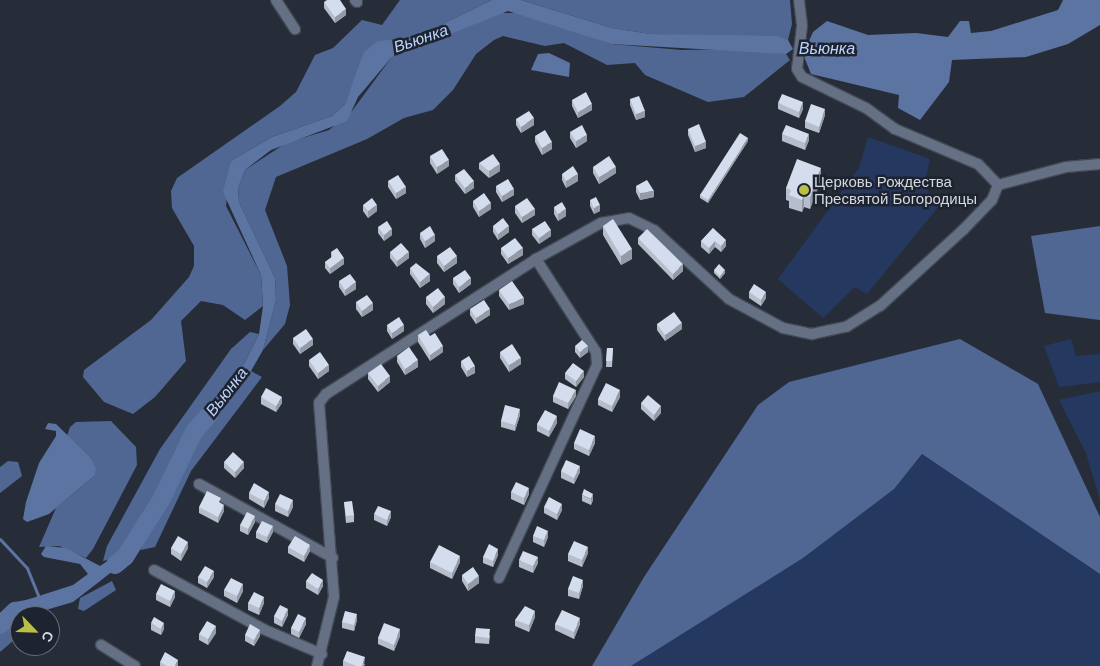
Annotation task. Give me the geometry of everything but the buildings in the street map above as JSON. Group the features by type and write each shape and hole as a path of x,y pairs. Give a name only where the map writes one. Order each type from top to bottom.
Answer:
{"street":[{"path":"276,0 295,29"},
{"path":"799,0 802,26 797,69 811,83 866,108 895,129 978,164 998,185"},
{"path":"998,185 1066,167 1100,164"},
{"path":"317,666 322,654 334,597 333,558 319,403 326,394 536,259 601,223 629,218 654,230 728,299 783,328 812,334 846,328 880,306 963,230 992,200 998,185"},
{"path":"498,578 597,365 596,352 536,259"},
{"path":"199,484 333,558"},
{"path":"154,570 263,629 322,654"},
{"path":"101,645 135,666"}],"shaded area":[{"path":"400,0 492,0 414,38 404,38 350,91 345,104 332,116 272,137 231,161 226,206 261,275 263,306 245,320 223,305 201,301 181,321 186,361 155,397 133,414 104,402 83,377 84,370 151,320 189,277 194,266 194,246 172,208 171,191 177,178 280,106 296,92 315,55 333,48 362,20 382,25"},
{"path":"521,0 790,0 792,24 788,40 651,34 612,28"},
{"path":"501,13 521,13 611,44 682,50 740,49 786,54 790,60 744,97 708,102 645,75 635,63 607,65 564,43 545,46 503,36 494,40 476,54 453,90 433,110 404,118 367,139 276,177 265,210 287,266 290,305 285,324 263,350 276,300 275,278 239,202 238,188 245,170 286,143 329,130 352,111 391,58"},
{"path":"868,137 930,159 924,186 939,206 867,294 855,287 823,318 778,279 859,168"},
{"path":"1100,226 1100,320 1045,313 1031,236"},
{"path":"250,332 259,334 244,364 184,445 138,533 116,558 103,561 107,546 160,449 231,349"},
{"path":"960,339 1038,384 1100,517 1100,574 922,454 894,489 803,558 631,666 592,666 644,577 758,405 789,382"},
{"path":"1071,339 1076,356 1100,354 1100,382 1059,387 1044,346"},
{"path":"251,371 262,377 191,471 155,547 141,550 142,537 180,472 196,434"},
{"path":"1100,391 1100,500 1086,453 1059,400"},
{"path":"111,421 136,447 137,465 93,549 86,558 59,546 39,547 56,508 94,476 91,458 67,436 70,427 76,422"},
{"path":"922,454 1100,574 1100,666 631,666 894,489"},
{"path":"8,461 18,462 22,476 0,493 0,467"},
{"path":"112,581 116,590 84,611 78,609 80,598"},
{"path":"10,624 10,644 0,652 0,630"}],"water":[{"path":"492,0 521,0 612,28 651,34 777,36 788,40 793,49 786,54 611,44 508,11 391,58 358,97 347,121 271,150 245,170 238,188 239,202 275,278 276,300 263,350 251,371 196,434 195,428 244,364 259,334 263,306 261,275 223,192 231,161 272,137 332,116 345,104 364,52 378,41 414,38"},
{"path":"1063,0 1100,0 1100,25 1068,44 1026,57 952,60 949,82 920,120 898,108 899,95 811,74 803,54 813,32 827,21 868,35 916,33 948,37 960,21 969,21 971,33 991,31 1058,10"},
{"path":"549,53 570,63 569,77 531,70 538,54"},
{"path":"48,423 56,424 91,458 96,469 94,476 49,514 27,522 23,519 26,502 39,463 56,436 56,431 45,429"},
{"path":"46,546 66,548 100,566 127,548 133,550 131,557 73,602 59,606 15,606 17,603 73,585 88,574 80,564 44,557 41,554"}],"waterway":[{"name":"Вьюнка","path":"115,565 125,557 161,500 194,432 209,415"},
{"path":"0,539 27,568 39,598"},
{"name":"Вьюнка","path":"0,625 10,616"}],"place":[{"name":"Церковь Рождества Пресвятой Богородицы","path":"804,190"}]}
